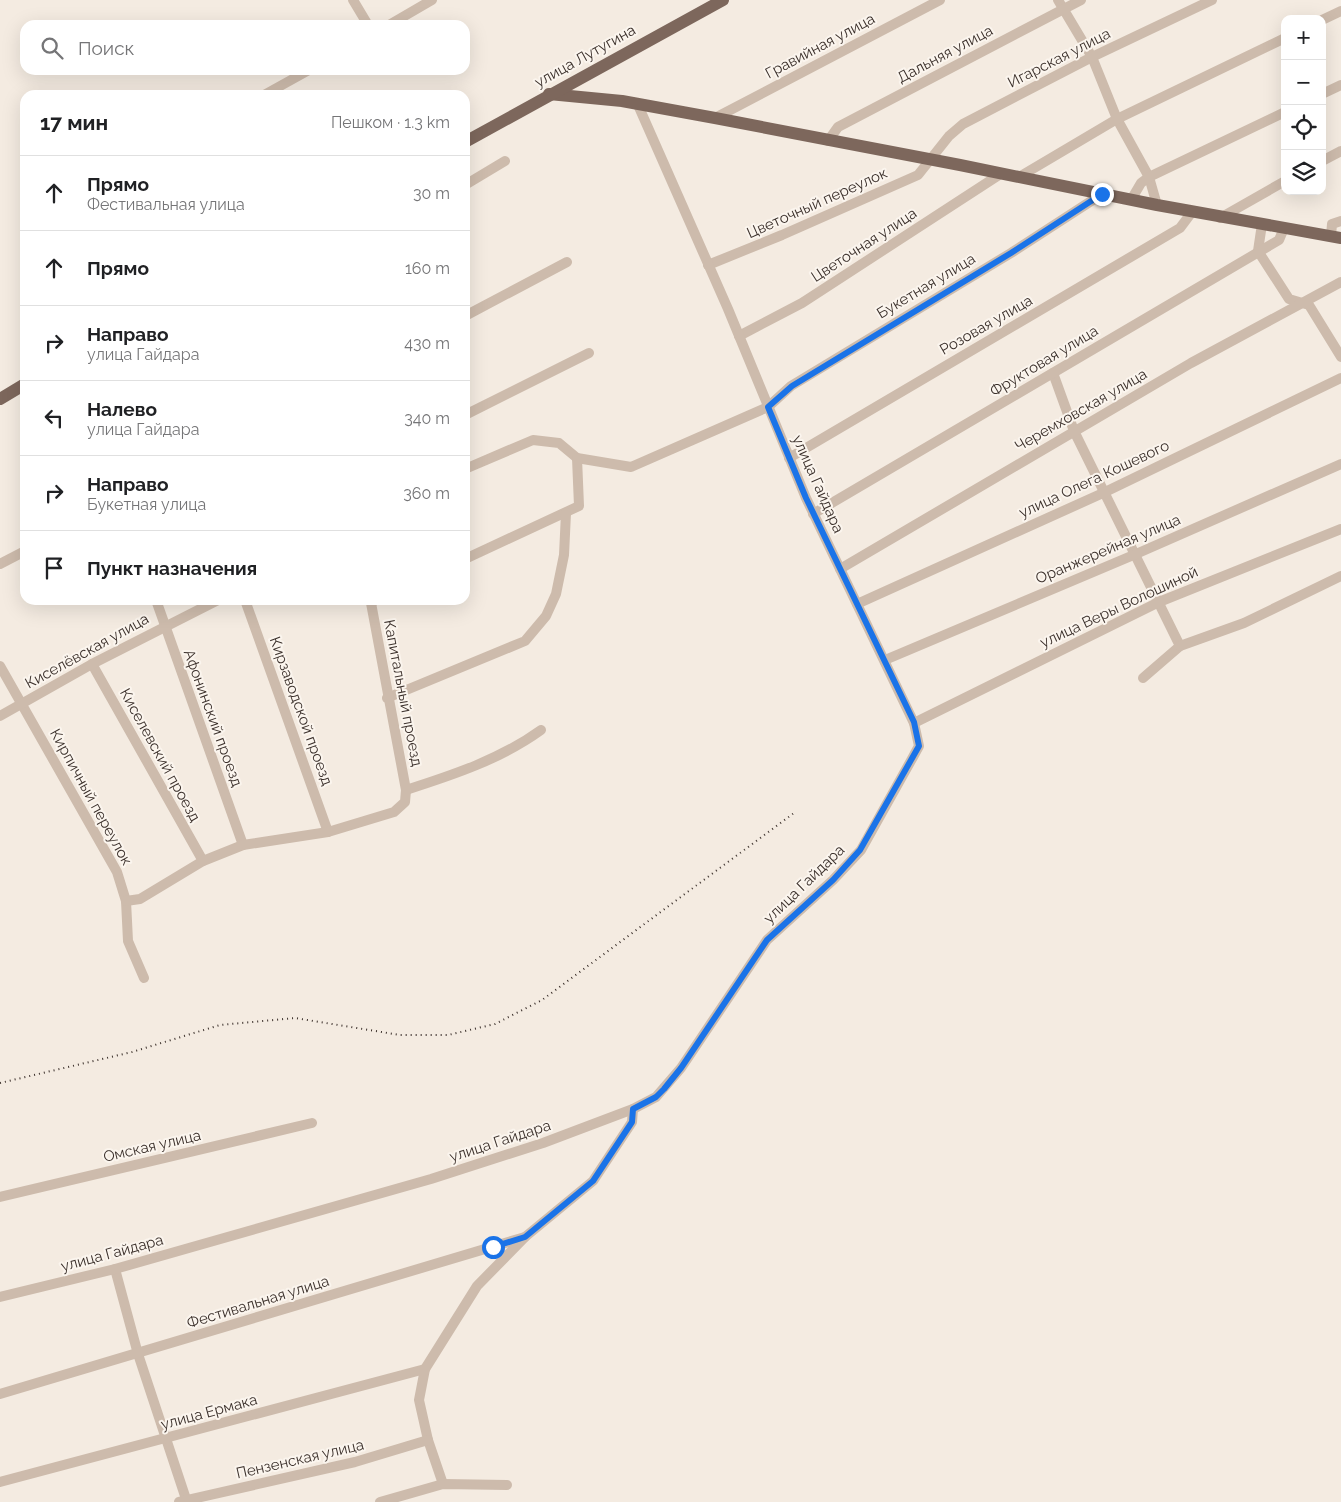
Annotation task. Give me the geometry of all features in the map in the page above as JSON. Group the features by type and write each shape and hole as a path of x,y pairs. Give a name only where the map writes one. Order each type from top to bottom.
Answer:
{"main road":[{"name":"улица Лутугина","path":"470,139 723,0"},
{"path":"550,94 638,105 715,118 1002,173 1157,206 1336,237"},
{"path":"0,399 20,387"}],"street":[{"path":"353,0 365,20"},
{"path":"397,20 432,0"},
{"name":"Гравийная улица","path":"715,118 940,0"},
{"name":"Дальняя улица","path":"828,141 838,127 1061,4 1080,0"},
{"name":"Игарская улица","path":"932,160 949,136 962,124 1092,57 1212,0"},
{"path":"1061,4 1092,57 1117,118 1149,177 1157,206"},
{"path":"1326,18 1341,10"},
{"path":"1019,177 1117,118 1281,40"},
{"path":"273,90 300,75"},
{"path":"1326,92 1341,85"},
{"name":"улица Гайдара","path":"0,1297 115,1269 431,1179 543,1144 633,1109 656,1097 675,1075 767,940 833,880 860,850 919,746 914,722 813,514 739,336 638,105"},
{"path":"1131,200 1141,182 1149,177 1281,114"},
{"path":"1326,159 1341,151"},
{"name":"Цветочный переулок","path":"708,265 782,235 918,174 932,160"},
{"path":"470,182 505,161"},
{"name":"Цветочная улица","path":"739,336 802,303 1002,173"},
{"path":"1220,218 1281,183"},
{"name":"Букетная улица","path":"768,407 792,386 1011,253 1102,194"},
{"name":"Розовая улица","path":"789,458 1180,228 1192,212"},
{"path":"1336,237 1332,224 1341,221"},
{"path":"1262,224 1258,251 1290,299 1309,305 1341,357"},
{"name":"Фруктовая улица","path":"813,514 1279,240 1284,228"},
{"path":"470,313 567,262"},
{"name":"Черемховская улица","path":"840,569 1192,363 1341,282"},
{"path":"470,412 589,353"},
{"path":"1053,373 1074,431 1180,646"},
{"name":"улица Олега Кошевого","path":"857,604 1103,493 1341,378"},
{"path":"470,467 534,440 559,443 577,458 631,466 768,407"},
{"path":"470,557 579,506 577,458"},
{"name":"Оранжерейная улица","path":"885,660 1136,554 1341,464"},
{"path":"387,698 525,641 546,616 556,594 564,554 566,513"},
{"name":"улица Веры Волошиной","path":"914,722 1159,602 1341,529"},
{"path":"0,564 20,554"},
{"path":"1144,678 1180,646 1244,623 1341,576"},
{"name":"Афонинский проезд","path":"158,605 243,845"},
{"name":"Киселёвская улица","path":"0,716 92,664 208,605"},
{"name":"Кирзаводской проезд","path":"247,605 328,832"},
{"name":"Капитальный проезд","path":"375,605 387,698 406,790"},
{"name":"Киселевский проезд","path":"92,664 203,861"},
{"name":"Кирпичный переулок","path":"0,666 117,872 126,901 128,941 144,978"},
{"path":"126,901 140,899 203,861 243,845 328,832 394,812 405,802 406,790 455,774 502,754 541,730"},
{"path":"443,1484 428,1440 419,1400 425,1369 477,1286 525,1237 593,1181 632,1122 633,1109"},
{"name":"Омская улица","path":"0,1198 312,1123"},
{"name":"Фестивальная улица","path":"0,1394 525,1237"},
{"path":"115,1269 138,1354 184,1501"},
{"name":"улица Ермака","path":"0,1482 425,1369"},
{"name":"Пензенская улица","path":"184,1501 356,1462 428,1440"},
{"path":"380,1502 443,1484 506,1485"}],"railway":[{"path":"0,1083 132,1052 220,1025 295,1018 400,1035 448,1035 495,1024 542,1000 794,813"}],"route":[{"path":"493,1247 525,1237 593,1181 632,1122 633,1109 656,1097 681,1068 767,940 833,880 860,850 876,825 919,746 919,736 914,722 806,498 768,407 792,386 1011,253 1102,194"}]}
